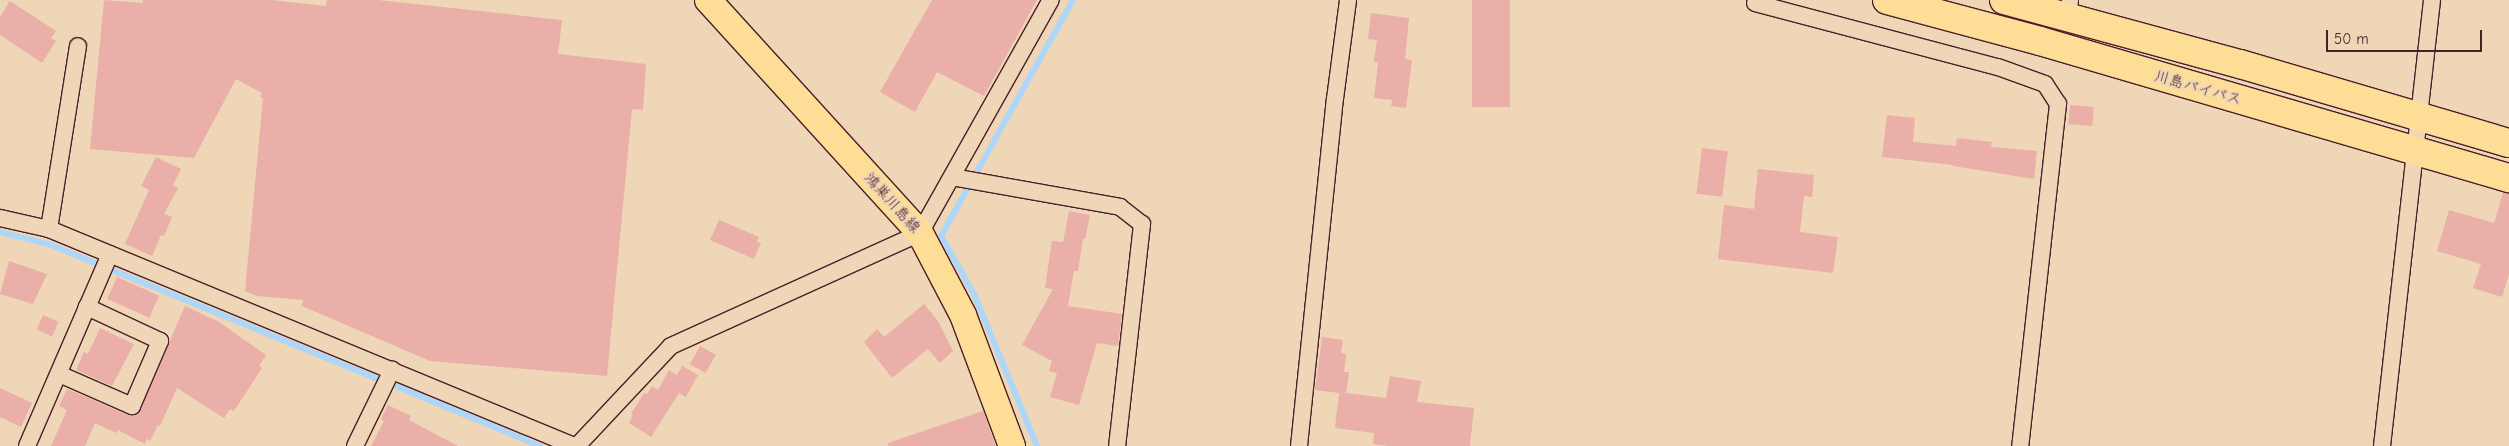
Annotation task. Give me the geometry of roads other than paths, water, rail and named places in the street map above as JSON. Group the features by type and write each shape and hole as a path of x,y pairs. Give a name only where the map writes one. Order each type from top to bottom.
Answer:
{"highway":[{"name":"川島バイパス","path":"1886,0 2040,41 2509,178"},
{"path":"2004,0 2069,9 2240,64 2509,143"}],"main road":[{"name":"鴻巣川島線","path":"708,0 920,233 963,316 1012,446"}],"street":[{"path":"0,218 49,229 576,446 671,346 920,233 1051,0"},
{"path":"1299,446 1334,109 1348,0"},
{"path":"2382,446 2432,0"},
{"path":"1755,3 1998,67 2045,84 2058,104 2020,446"},
{"path":"49,229 78,46"},
{"path":"952,177 1120,207 1142,224 1117,446"},
{"path":"27,446 110,254"},
{"path":"59,374 132,406 160,341 87,307"},
{"path":"355,446 392,370"}],"waterway":[{"path":"1037,446 975,296 941,236 1073,0"},
{"path":"0,232 51,245 378,379"},
{"path":"398,387 540,446"}]}
